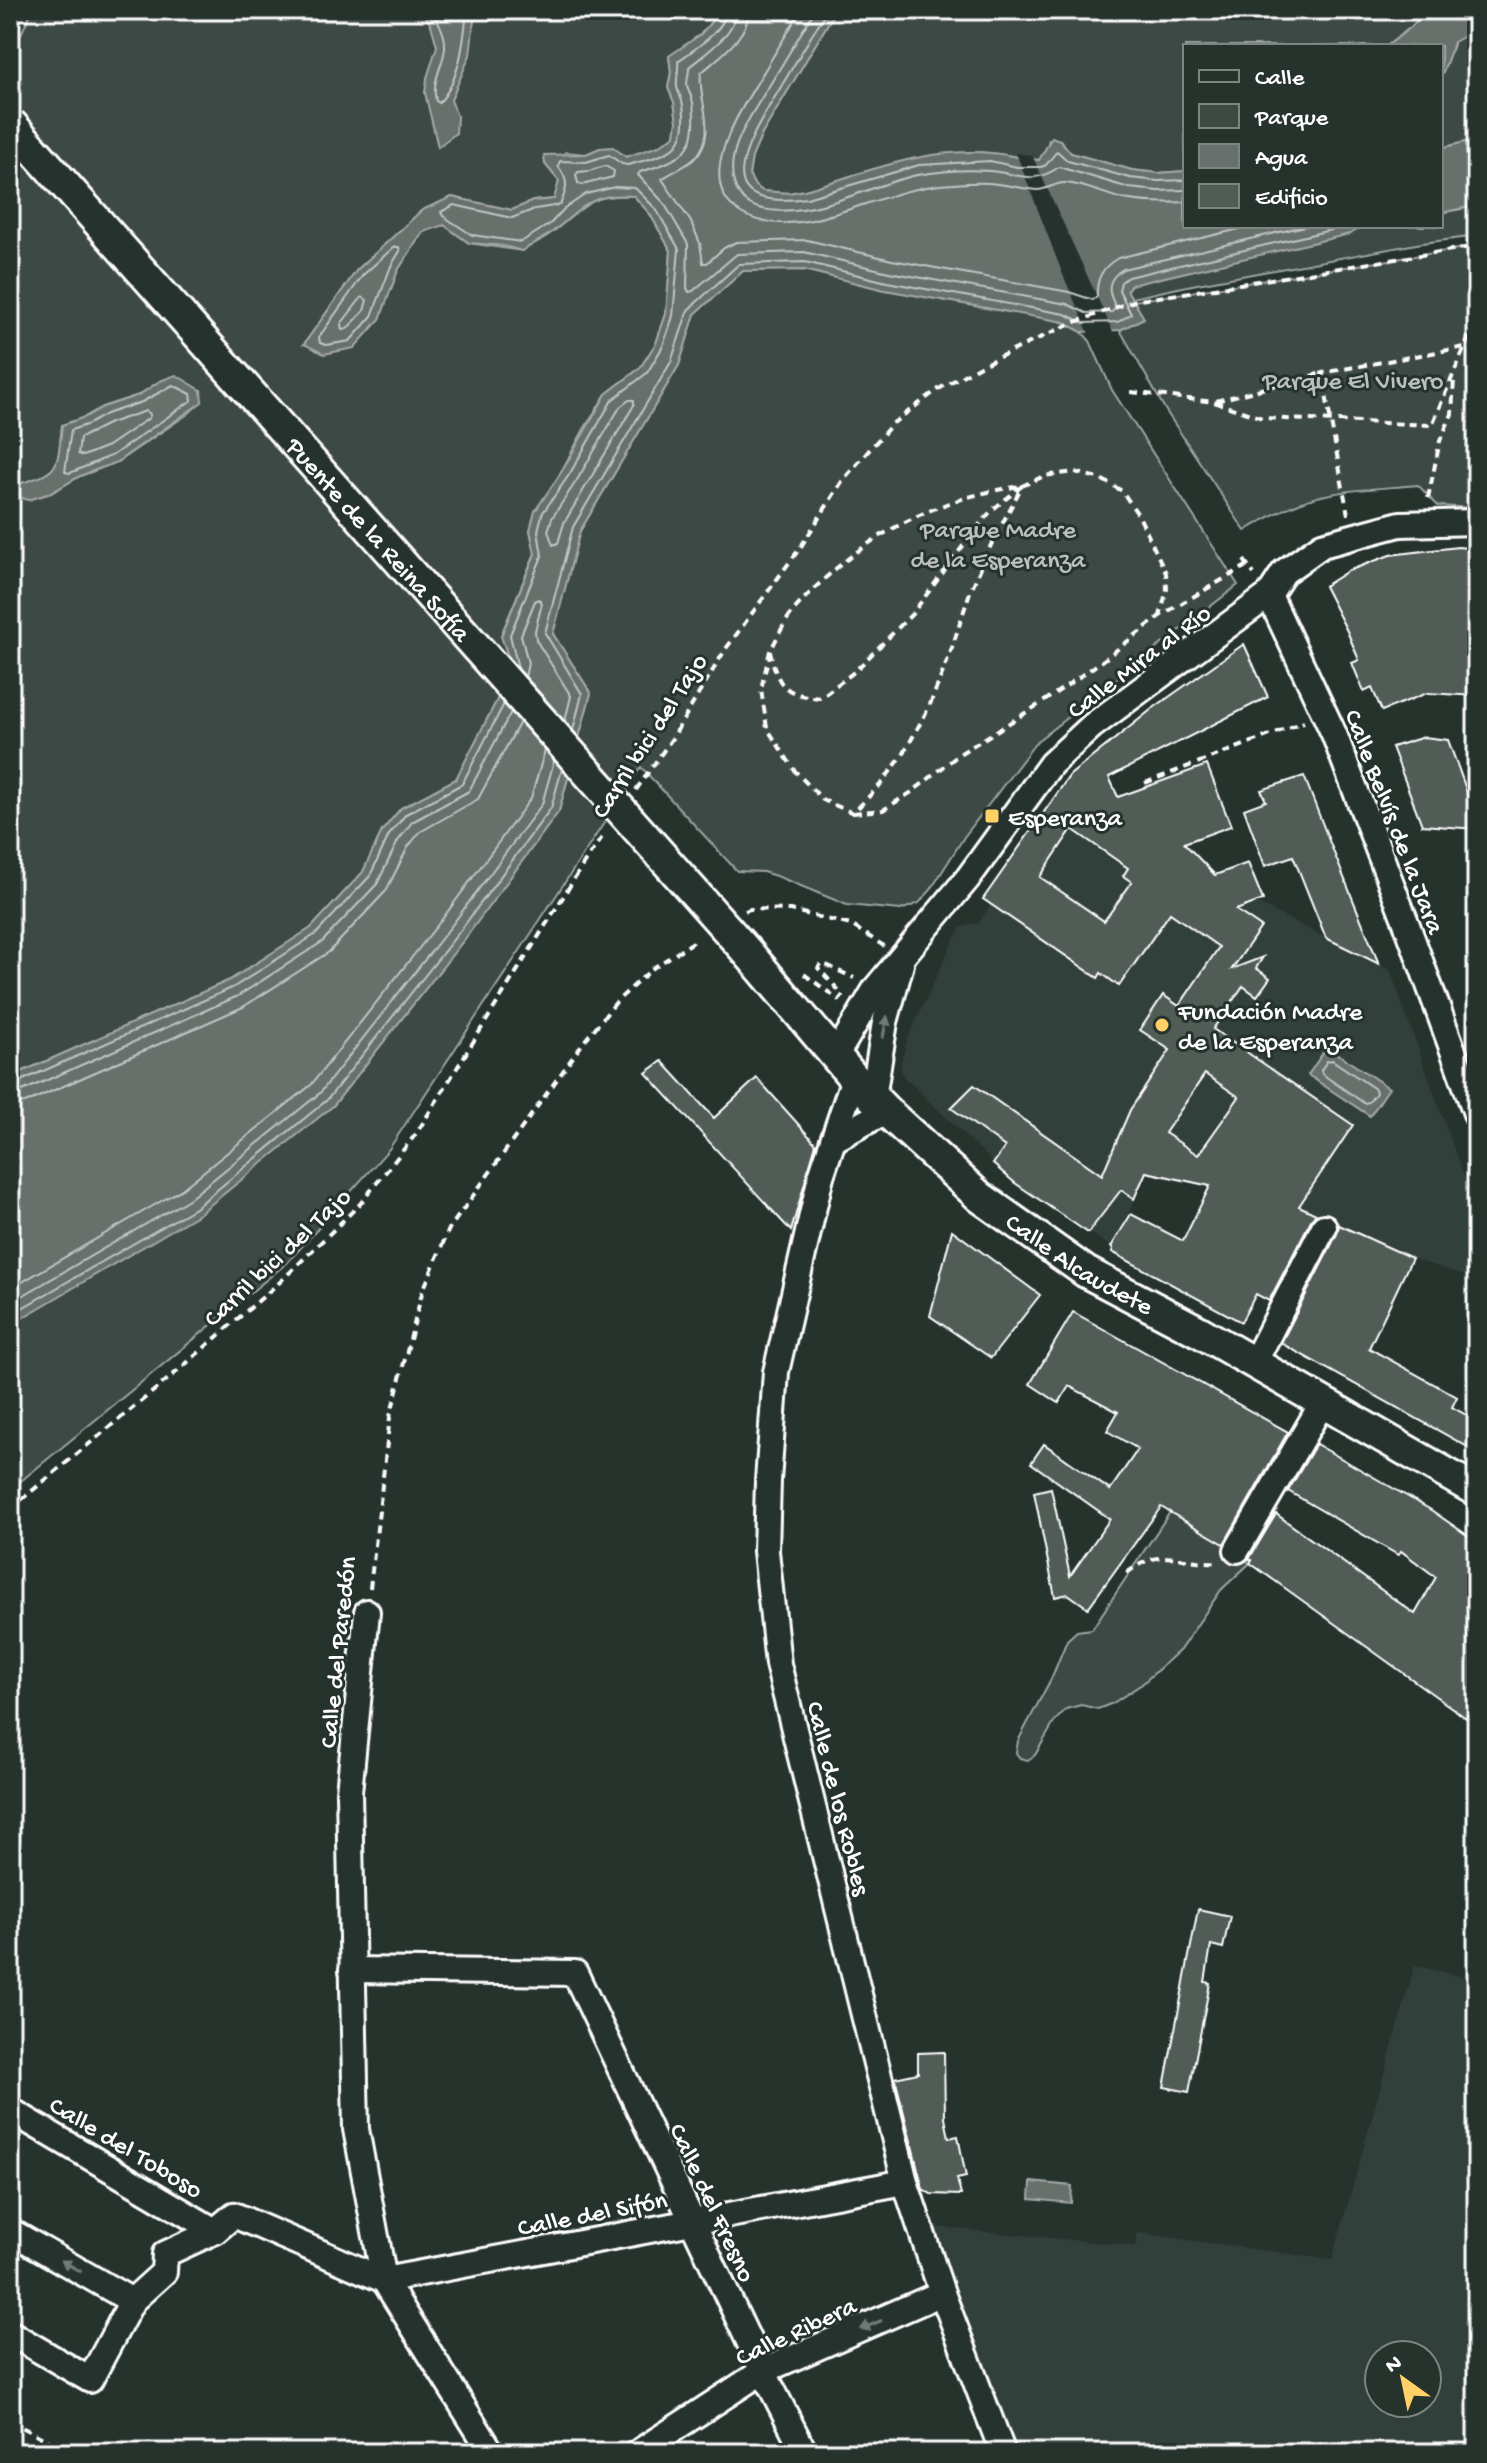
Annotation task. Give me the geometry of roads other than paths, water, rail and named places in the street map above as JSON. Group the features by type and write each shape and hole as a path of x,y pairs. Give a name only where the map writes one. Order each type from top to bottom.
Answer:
{"main road":[{"name":"Puente de la Reina Sofía","path":"10,123 749,954"},
{"name":"Calle Alcaudete","path":"749,954 862,1086 980,1197 1086,1272 1254,1363 1477,1491"}],"street":[{"name":"Calle Mira al Río","path":"862,1086 876,988 968,878 1051,764 1092,726 1269,595 1284,572 1322,545 1400,524 1477,522"},
{"name":"Calle Belvís de la Jara","path":"1269,595 1324,714 1407,925 1477,1116"},
{"path":"833,1140 862,1086 885,1022 903,957"},
{"name":"Calle de los Robles","path":"862,1086 833,1140 821,1176 776,1372 766,1551 778,1664 905,2182 942,2293 1003,2453"},
{"path":"1254,1363 1324,1227"},
{"path":"1237,1550 1323,1402"},
{"name":"Calle del Paredón","path":"367,1612 349,1792 356,2129 384,2280 492,2453"},
{"name":"Calle del Fresno","path":"352,1970 575,1973 763,2371 805,2453"},
{"name":"Calle del Toboso","path":"10,2110 215,2231"},
{"name":"Calle del Sifón","path":"384,2280 905,2182"},
{"path":"10,2333 90,2380 132,2301 164,2272 165,2254 215,2231 234,2215 384,2280"},
{"path":"10,2231 132,2301"},
{"name":"Calle Ribera","path":"637,2453 763,2371 942,2293"}],"water":[{"path":"422,10 475,10 470,55 451,100 457,116 456,133 438,147 425,93 437,46 431,25"},
{"path":"721,10 836,10 762,134 752,157 749,175 755,186 763,191 789,193 805,190 897,162 943,154 991,153 1039,160 1052,137 1060,140 1071,153 1132,170 1158,173 1183,171 1183,228 1360,228 1350,234 1131,285 1127,290 1144,318 1120,330 1082,332 1064,322 885,290 804,270 743,271 695,314 679,365 580,531 553,634 591,693 559,811 467,936 333,1106 199,1214 10,1325 10,1077 230,980 311,928 363,872 382,831 401,808 456,779 498,698 511,665 501,636 535,554 530,530 535,511 606,394 640,368 656,343 666,314 671,251 650,214 634,196 608,197 590,202 522,251 469,243 444,225 423,232 398,270 380,319 354,348 324,354 304,344 357,270 422,210 452,197 512,210 533,201 554,199 559,181 545,164 544,155 586,154 613,147 626,157 659,146 675,135 677,121 668,88 671,72 669,56 701,34"},
{"path":"1427,10 1477,10 1477,29 1454,42 1443,72 1443,44 1390,44"},
{"path":"1477,139 1477,205 1443,213 1443,148"},
{"path":"176,375 201,390 202,402 117,462 80,476 51,493 28,500 10,494 10,479 15,485 41,476 54,467 62,425 139,395"},
{"path":"1327,1047 1389,1088 1370,1116 1308,1075"},
{"path":"1031,2182 1072,2186 1071,2203 1030,2199"}],"place":[{"name":"Esperanza","path":"992,816"},
{"name":"Fundación Madre de la Esperanza","path":"1162,1025"}],"park label":[{"name":"Parque El Vivero","path":"1353,379"},
{"name":"Parque Madre de la Esperanza","path":"998,543"}]}
